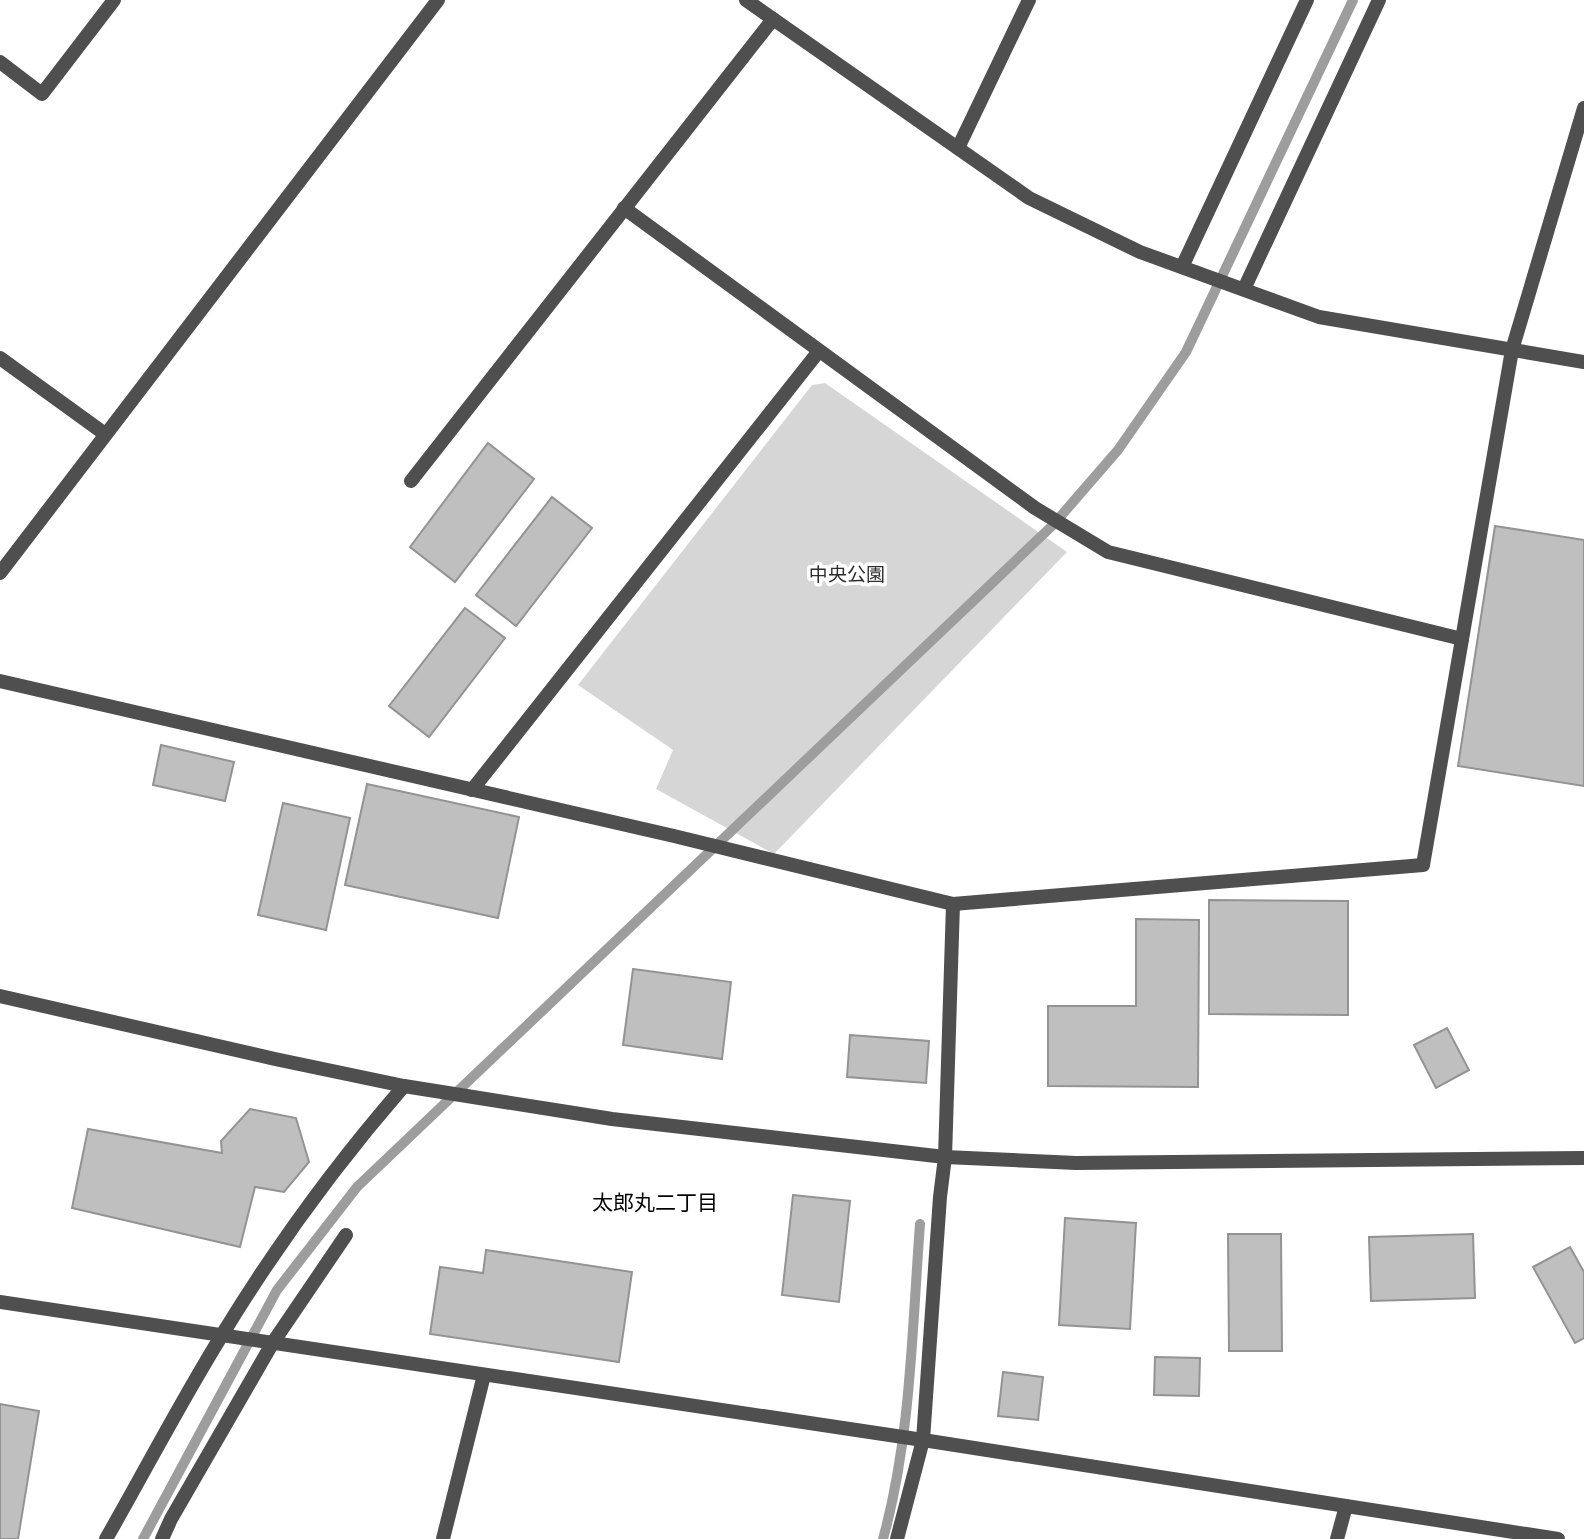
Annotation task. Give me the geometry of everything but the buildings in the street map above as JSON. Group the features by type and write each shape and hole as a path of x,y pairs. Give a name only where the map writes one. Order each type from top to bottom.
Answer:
{"street":[{"path":"0,62 42,94 114,0"},
{"path":"0,573 439,0"},
{"path":"746,0 1029,198 1140,252 1318,317 1584,362"},
{"path":"958,148 1029,0"},
{"path":"1182,267 1307,0"},
{"path":"1244,289 1379,0"},
{"path":"411,481 773,19"},
{"path":"0,681 674,836 953,904 1423,865 1512,350 1584,108"},
{"path":"624,208 1046,515 1108,552 1462,639"},
{"path":"472,790 819,351"},
{"path":"0,358 105,434"},
{"path":"897,1539 923,1440 945,1157 953,904"},
{"path":"0,996 404,1086 612,1119 945,1157 1076,1163 1584,1158"},
{"path":"106,1539 228,1337 273,1256 375,1119 404,1086"},
{"path":"162,1539 265,1343 346,1235"},
{"path":"0,1302 923,1440 1558,1539"},
{"path":"443,1539 484,1375"},
{"path":"1337,1539 1346,1506"}],"green space":[{"name":"中央公園","path":"825,383 1067,552 774,854 656,789 673,750 578,685 812,385"}],"waterway":[{"path":"143,1539 277,1290 357,1187 1053,525 1118,450 1186,352 1353,0"},
{"path":"883,1539 905,1423 920,1224"}],"district":[{"name":"太郎丸二丁目","path":"655,1203"}]}
